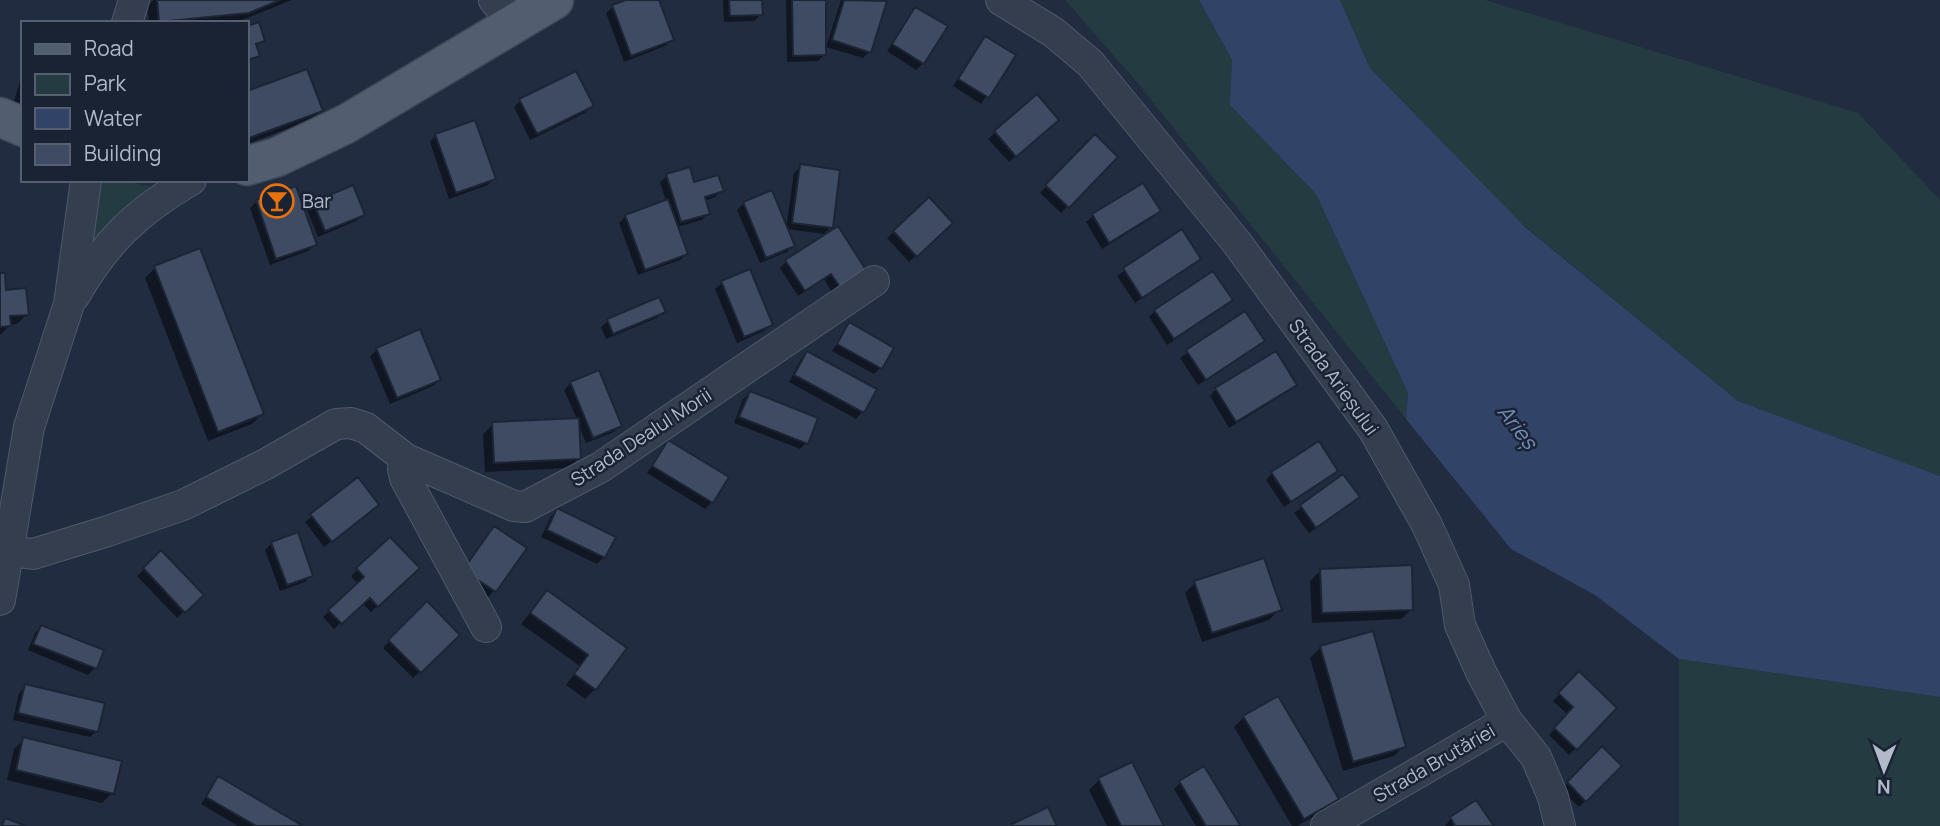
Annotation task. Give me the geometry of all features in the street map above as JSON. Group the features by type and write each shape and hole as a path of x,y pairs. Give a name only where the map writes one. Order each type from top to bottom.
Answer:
{"main road":[{"path":"248,166 289,152 346,124 504,12 554,0"},
{"path":"0,117 21,126"}],"street":[{"path":"128,21 134,0"},
{"name":"Strada Arieșului","path":"1001,0 1053,32 1090,63 1237,243 1373,429 1427,525 1454,585 1460,625 1507,721 1536,757 1553,797 1560,826"},
{"path":"0,600 29,427 69,304 86,182"},
{"path":"69,304 93,265 122,230 157,200 188,182"},
{"name":"Strada Dealul Morii","path":"9,551 33,554 183,505 264,466 336,424 351,423 366,428 406,459 514,506 525,506 601,467 874,281"},
{"path":"406,459 403,469 405,478 486,627"},
{"name":"Strada Brutăriei","path":"1326,826 1507,721"}],"green space":[{"path":"1065,0 1199,0 1232,60 1231,105 1316,194 1408,393 1406,419 1136,81"},
{"path":"1340,0 1485,0 1858,113 1940,200 1940,476 1738,401 1516,219 1370,68"},
{"path":"93,182 128,182 160,188 117,214 86,262"},
{"path":"1679,659 1940,697 1940,826 1679,826"}],"water":[{"name":"Arieș","path":"1199,0 1340,0 1370,68 1525,227 1738,401 1940,476 1940,697 1679,659 1595,595 1511,549 1406,419 1408,393 1316,194 1230,105 1232,60"}],"building":[{"path":"157,0 280,0 249,13 159,21"},
{"path":"626,0 659,0 674,40 631,56 612,5"},
{"path":"729,0 762,0 763,15 730,16"},
{"path":"792,0 826,0 826,55 793,56"},
{"path":"844,0 887,1 871,53 832,40"},
{"path":"915,7 948,26 924,64 892,44"},
{"path":"259,22 265,41 256,44 260,56 248,60 248,26"},
{"path":"985,36 1016,55 989,98 958,79"},
{"path":"307,69 323,111 249,138 248,91"},
{"path":"576,71 594,106 537,134 519,99"},
{"path":"1037,94 1059,120 1016,157 994,131"},
{"path":"475,120 496,179 456,193 435,134"},
{"path":"1095,134 1118,157 1069,208 1045,185"},
{"path":"800,164 840,170 833,228 792,223"},
{"path":"690,167 694,182 718,175 724,191 705,197 710,214 681,222 666,174"},
{"path":"1143,183 1161,211 1109,243 1092,214"},
{"path":"353,185 365,215 325,231 313,202"},
{"path":"296,186 317,245 276,259 256,200"},
{"path":"772,190 795,246 766,258 743,202"},
{"path":"929,197 953,223 917,257 893,231"},
{"path":"668,199 688,254 645,270 625,215"},
{"path":"838,226 868,273 842,290 831,274 805,291 785,260"},
{"path":"1182,229 1201,259 1142,298 1123,268"},
{"path":"200,248 264,414 218,432 154,266"},
{"path":"750,269 773,325 744,337 721,281"},
{"path":"1213,271 1233,300 1174,339 1154,310"},
{"path":"0,273 5,273 6,290 26,288 29,315 10,316 11,326 0,327"},
{"path":"659,297 666,312 613,334 607,319"},
{"path":"1245,311 1265,341 1206,380 1186,350"},
{"path":"849,322 894,348 882,369 837,344"},
{"path":"420,329 441,380 397,398 376,348"},
{"path":"807,351 877,389 864,413 794,375"},
{"path":"1276,351 1297,385 1236,422 1215,388"},
{"path":"599,370 622,426 593,438 570,382"},
{"path":"750,391 818,418 808,444 739,417"},
{"path":"579,418 581,459 494,463 492,422"},
{"path":"668,440 729,477 713,503 652,466"},
{"path":"1319,441 1338,471 1291,502 1271,472"},
{"path":"1343,474 1360,497 1316,528 1300,505"},
{"path":"358,477 379,505 332,542 310,514"},
{"path":"557,508 616,537 605,558 547,530"},
{"path":"494,526 527,548 496,592 463,570"},
{"path":"298,532 313,576 287,585 271,542"},
{"path":"390,537 420,568 378,607 370,598 342,624 328,610 364,577 356,568"},
{"path":"161,550 204,595 185,613 143,568"},
{"path":"1264,558 1282,610 1212,633 1194,581"},
{"path":"1412,565 1413,610 1322,613 1320,569"},
{"path":"547,590 627,648 596,690 574,674 588,655 530,613"},
{"path":"427,601 460,635 421,673 388,640"},
{"path":"41,625 104,650 97,669 33,644"},
{"path":"1373,631 1406,747 1353,762 1320,646"},
{"path":"1579,671 1617,708 1577,750 1554,728 1573,707 1558,693"},
{"path":"25,684 105,703 98,732 18,713"},
{"path":"1278,696 1339,799 1304,819 1243,716"},
{"path":"23,737 122,761 114,794 16,770"},
{"path":"1602,746 1622,766 1586,802 1567,782"},
{"path":"1132,762 1164,826 1121,826 1098,778"},
{"path":"1204,766 1239,826 1206,826 1179,781"},
{"path":"218,776 303,826 256,826 206,797"},
{"path":"1476,800 1494,826 1455,826 1450,817"},
{"path":"1048,807 1057,826 1013,826 1012,824"},
{"path":"5,818 26,826 2,826"}],"place":[{"name":"Bar","path":"277,201"}]}
